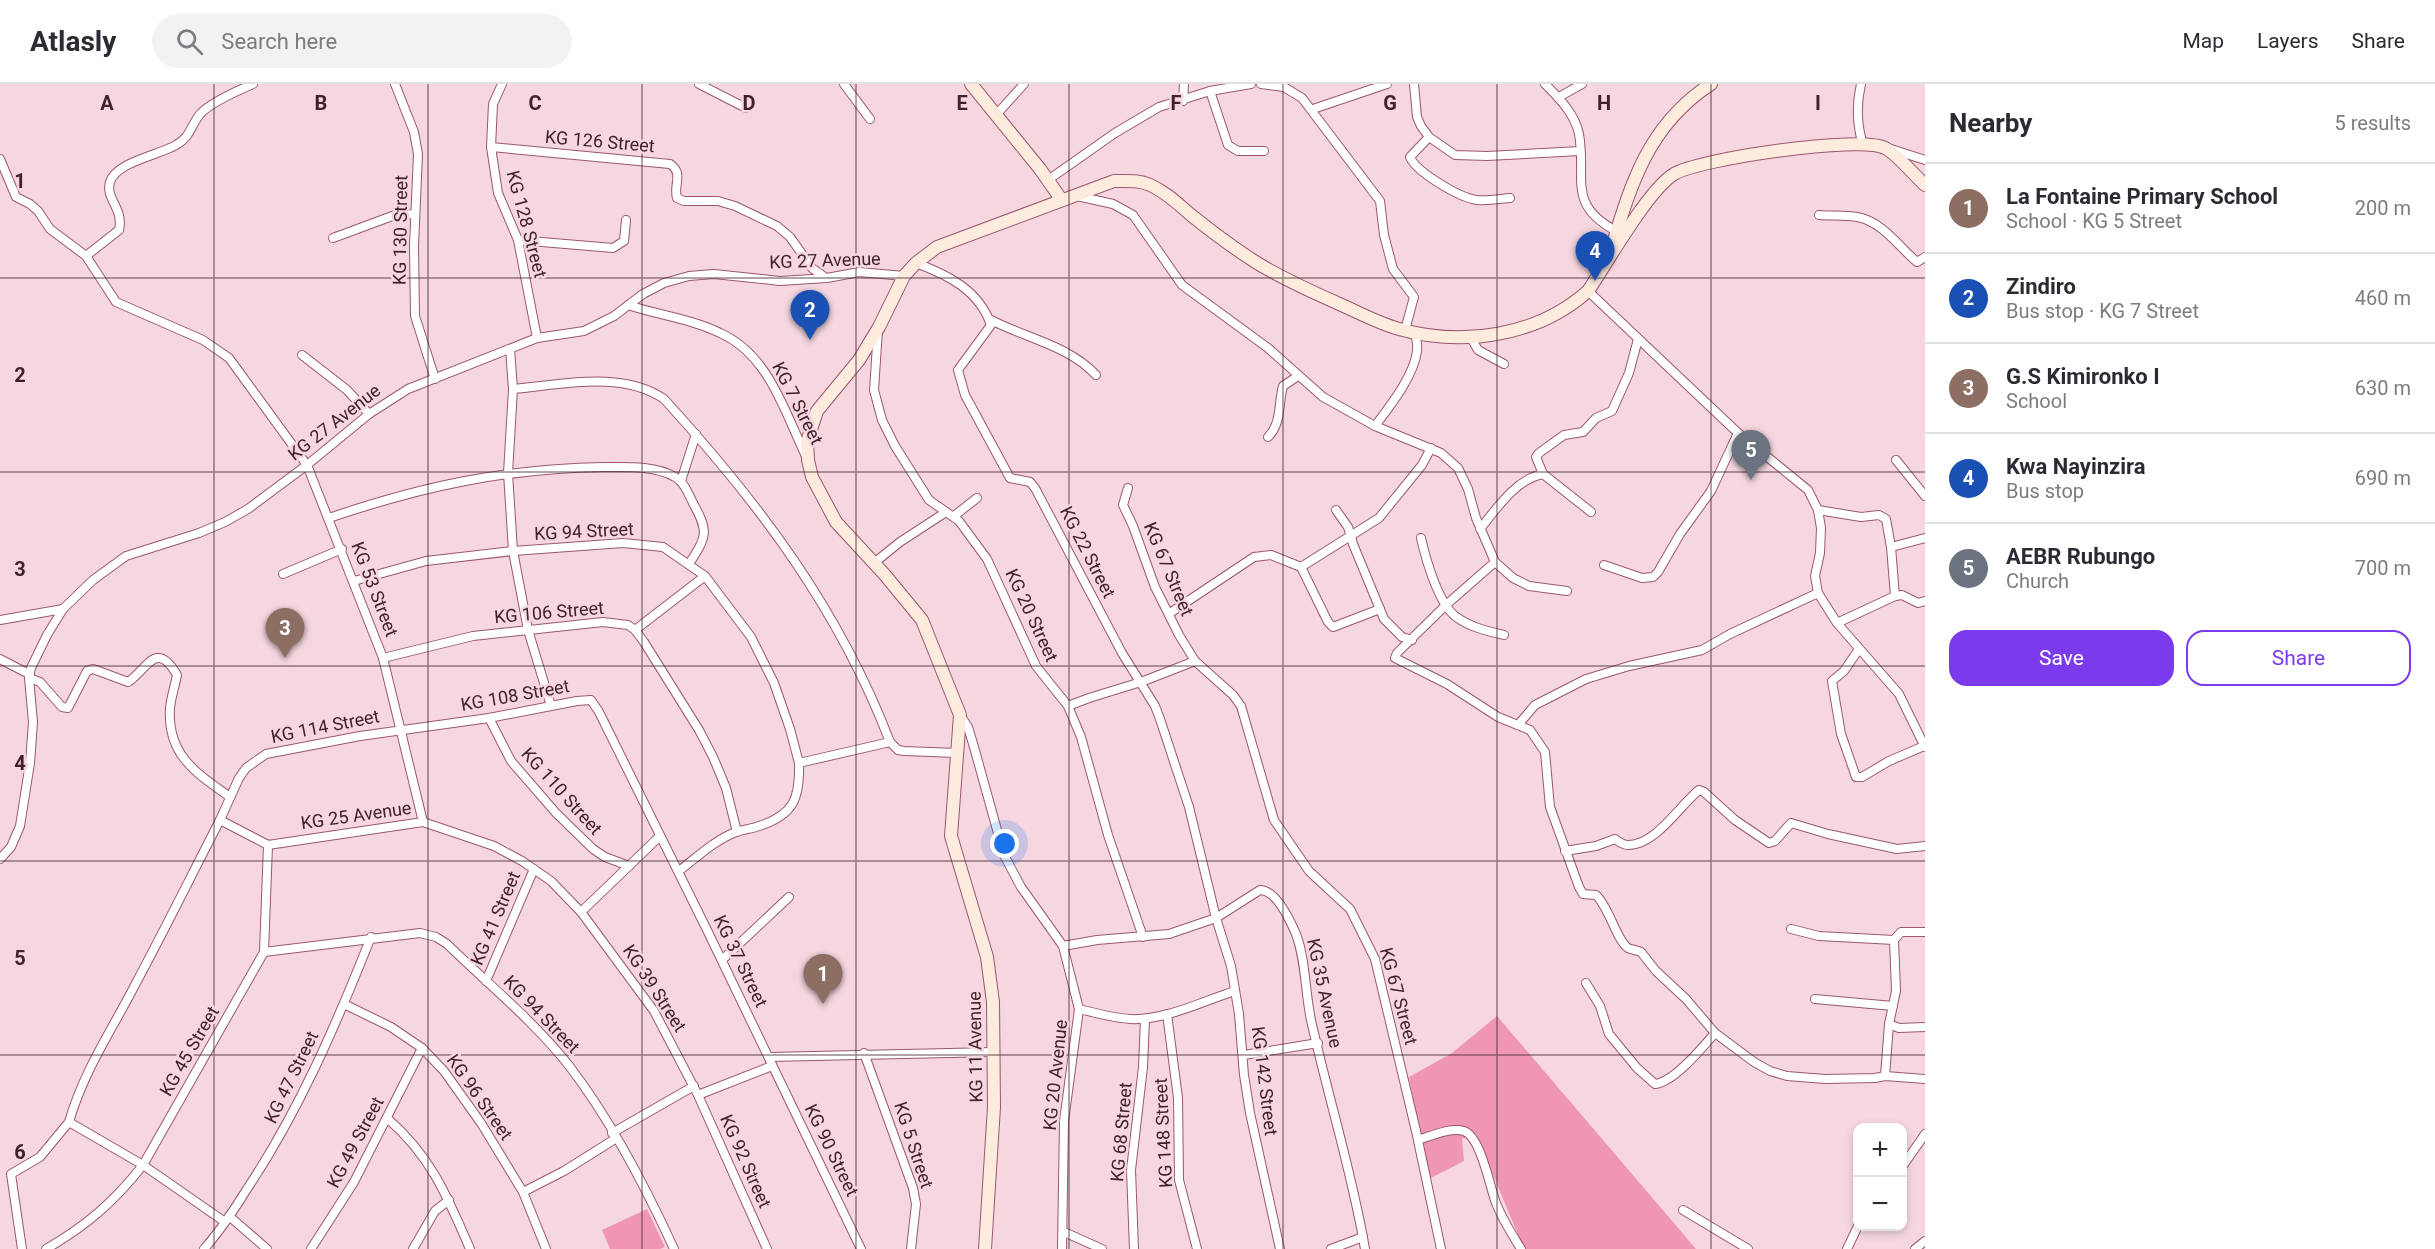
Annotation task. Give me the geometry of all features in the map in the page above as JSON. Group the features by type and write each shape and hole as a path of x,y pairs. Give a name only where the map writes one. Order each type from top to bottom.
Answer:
{"main road":[{"path":"971,84 1061,199"},
{"path":"1602,270 1627,195 1653,141 1680,108 1711,84"},
{"path":"960,715 922,620 836,522 812,477 807,442 817,411 859,360 879,327 904,276 916,263 937,247 1114,181 1132,181 1150,185 1167,194 1216,235 1254,261 1322,296 1410,331 1431,336 1492,335 1541,322 1566,310 1588,291 1649,200 1673,174 1685,168 1766,152 1825,145 1884,147 1925,185"},
{"name":"KG 11 Avenue","path":"960,715 951,826 953,850 987,957 993,1002 994,1107 985,1249"}],"street":[{"path":"0,159 16,196 30,204 38,211 50,229 86,256 119,230 118,208 109,190 110,182 118,171 179,144 190,134 201,113 253,84"},
{"name":"KG 130 Street","path":"395,84 414,132 418,154 415,214 415,316 435,379"},
{"name":"KG 128 Street","path":"502,84 494,104 491,147 498,193 518,240 537,338"},
{"path":"699,84 746,108"},
{"path":"844,84 870,119"},
{"path":"996,115 1024,84"},
{"path":"1183,101 1184,84"},
{"path":"1048,180 1159,107 1210,92 1251,84"},
{"path":"1261,84 1284,87 1302,98 1313,109 1344,155 1380,201 1384,235 1393,269 1414,297 1410,331 1418,350 1395,400 1375,426"},
{"path":"1313,109 1366,89 1387,84"},
{"path":"1414,84 1417,117 1429,136 1455,154 1487,156 1580,151"},
{"path":"1545,84 1571,114 1578,132 1580,182 1589,210 1594,218 1616,231"},
{"path":"1559,98 1582,84"},
{"path":"1860,84 1857,125 1863,146"},
{"path":"1210,92 1228,145 1238,151 1263,151"},
{"path":"1429,136 1410,157 1419,168 1448,189 1467,198 1477,200 1510,198"},
{"name":"KG 126 Street","path":"491,147 670,164 677,171 677,198 684,201 718,201 735,206 777,226 790,237 812,268 826,278"},
{"path":"1884,147 1925,159"},
{"path":"1074,195 1113,204 1133,215 1182,285 1268,348 1323,397 1375,426 1441,453 1458,468 1468,489 1480,529 1495,562 1513,578 1529,586 1567,591"},
{"path":"333,238 395,215 415,214"},
{"path":"1819,215 1860,217 1892,238 1917,262 1925,257"},
{"path":"518,240 613,248 624,240 626,220"},
{"name":"KG 53 Street","path":"86,256 116,302 203,340 229,358 307,465 383,658 423,822"},
{"path":"916,263 947,275 967,288 989,319 1030,339 1062,350 1083,362 1096,375"},
{"name":"KG 27 Avenue","path":"0,859 11,847 22,815 30,763 33,722 29,676 47,635 63,609 93,580 126,556 225,522 248,509 399,393 537,338 584,331 614,316 664,283 689,276 714,274 780,281 826,278 859,272 904,276"},
{"path":"1588,291 1738,433 1808,490 1818,510 1821,528 1820,553 1815,576 1818,593 1837,623 1899,694 1925,746 1862,777 1856,777 1841,734 1832,681 1844,671 1859,649"},
{"name":"KG 7 Street","path":"628,305 713,330 745,348 765,372 808,460"},
{"name":"KG 22 Street","path":"989,319 991,325 986,334 959,365 960,385 1010,478 1029,482 1035,488 1122,653 1158,713 1189,807 1216,918"},
{"name":"KG 20 Street","path":"879,327 874,390 882,420 895,446 929,500 965,527 991,567 1036,666 1068,706 1081,736 1108,835 1143,937"},
{"path":"1470,336 1478,350 1504,364"},
{"path":"1591,512 1543,474 1536,457 1564,435 1584,432 1596,418 1614,408 1629,373 1638,339"},
{"path":"510,349 513,389 508,472 513,551 528,630 551,706"},
{"path":"302,356 347,390 369,414"},
{"path":"1268,437 1275,430 1278,422 1283,386 1298,376"},
{"path":"513,389 609,382 652,390 664,399 746,494 831,616 858,667 890,742 898,750 904,751 957,753"},
{"path":"1604,565 1642,578 1653,577 1711,491 1738,433"},
{"path":"681,481 696,434"},
{"path":"1301,567 1350,534 1379,518 1422,465 1431,448"},
{"path":"1896,460 1925,496"},
{"path":"329,518 427,488 508,472 575,468 649,469 681,481 704,524 706,534 689,564"},
{"path":"1480,529 1518,487 1532,476 1543,474"},
{"name":"KG 67 Street","path":"1128,488 1123,505 1136,533 1155,587 1195,661 1233,694 1241,706 1270,810 1279,829 1309,871 1350,909 1369,946 1377,967 1441,1249"},
{"path":"874,563 900,542 977,498"},
{"path":"1336,510 1348,526 1383,619 1402,637 1412,640"},
{"path":"1818,510 1861,517 1883,516 1886,519 1892,547 1895,596"},
{"path":"1421,538 1426,558 1446,605 1455,617 1466,623 1504,635"},
{"path":"1892,547 1925,538"},
{"name":"KG 94 Street","path":"354,581 426,561 513,551 623,543 652,544 672,552 705,576 751,637 765,663 790,729 799,763"},
{"path":"283,574 342,549"},
{"path":"1170,613 1254,557 1271,555 1301,567 1333,627 1380,609"},
{"path":"1495,562 1446,605 1397,653 1396,660 1440,680 1498,717 1530,730 1545,752 1550,807 1583,894 1596,895 1603,902 1623,943 1630,949 1641,952 1656,971 1686,999 1714,1033 1770,1071 1787,1076 1825,1079 1885,1076 1925,1079"},
{"path":"705,576 635,630 668,679 713,757 726,788 737,832"},
{"path":"1518,725 1535,705 1586,679 1629,666 1702,650 1730,634 1818,593"},
{"path":"1837,623 1895,596 1902,595 1918,603 1925,601"},
{"path":"0,620 63,609"},
{"name":"KG 106 Street","path":"383,658 473,636 603,622 628,625 635,630"},
{"path":"0,659 40,682 63,707 68,708 87,671 93,669 128,682 151,660 158,658 164,660 177,675 170,706 170,725 174,744 195,771 230,797"},
{"path":"1068,706 1195,661"},
{"name":"KG 108 Street","path":"401,729 489,718 591,700 660,836"},
{"name":"KG 20 Avenue","path":"960,715 968,728 974,747 1004,855 1021,887 1063,946 1079,1009 1064,1121 1062,1249"},
{"name":"KG 110 Street","path":"489,718 511,761 550,807 593,849 605,857 629,866"},
{"name":"KG 114 Street","path":"220,820 246,768 266,754 401,729"},
{"path":"581,912 660,836 678,871 712,845 737,832 778,819 786,812 798,794 799,763 890,742"},
{"path":"1565,851 1596,846 1613,839 1626,846 1633,845 1659,830 1699,790 1735,820 1769,843 1775,841 1789,824 1793,823 1821,832 1897,849 1925,846"},
{"path":"0,1174 11,1174 40,1157 69,1122 87,1070 136,983 220,820 267,845 264,952"},
{"name":"KG 25 Avenue","path":"267,845 423,822 494,846 534,869 559,888 581,912"},
{"name":"KG 41 Street","path":"486,981 534,869"},
{"name":"KG 37 Street","path":"678,871 771,1061"},
{"name":"KG 35 Avenue","path":"1063,946 1096,940 1169,934 1216,918 1260,890 1265,890 1274,896 1295,933 1299,947 1311,1021 1365,1249"},
{"path":"722,960 789,897"},
{"name":"KG 39 Street","path":"581,912 649,1003 694,1086"},
{"name":"KG 142 Street","path":"1216,918 1231,966 1250,1113 1280,1249"},
{"path":"1791,929 1819,936 1894,940"},
{"path":"1885,1076 1889,1024 1896,991 1894,940 1901,933 1925,932"},
{"name":"KG 94 Street","path":"264,952 371,937 420,933 436,937 447,944 552,1046 570,1067 614,1136 658,1214 674,1249"},
{"name":"KG 47 Street","path":"204,1249 227,1219 285,1129 344,1005 371,937"},
{"name":"KG 45 Street","path":"46,1249 103,1211 121,1193 142,1165 264,952"},
{"path":"1587,982 1600,1006 1609,1034 1637,1068 1655,1084 1659,1084 1686,1064 1714,1033"},
{"path":"1079,1009 1120,1018 1145,1019 1235,991"},
{"path":"1815,999 1893,1006"},
{"name":"KG 96 Street","path":"344,1005 391,1027 422,1048 444,1071 481,1123 523,1192 546,1249"},
{"name":"KG 148 Street","path":"1167,1014 1178,1098 1179,1180 1197,1249"},
{"name":"KG 68 Street","path":"1134,1249 1131,1170 1143,1067 1145,1019"},
{"path":"1889,1024 1899,1028 1925,1027"},
{"path":"1244,1055 1318,1043"},
{"name":"KG 49 Street","path":"311,1249 354,1182 388,1119 422,1048"},
{"path":"698,1095 771,1061 864,1053 994,1052"},
{"name":"KG 5 Street","path":"864,1053 913,1188 916,1204 911,1249"},
{"name":"KG 90 Street","path":"771,1061 861,1249"},
{"path":"523,1192 564,1171 614,1136 694,1086"},
{"name":"KG 92 Street","path":"694,1086 767,1249"},
{"path":"388,1119 423,1156 449,1200 471,1249"},
{"path":"69,1122 227,1219 267,1249"},
{"path":"1418,1140 1454,1131 1463,1131 1471,1136 1482,1158 1496,1203 1521,1249"},
{"path":"1907,1160 1925,1134"},
{"path":"11,1174 22,1249"},
{"path":"413,1249 435,1211 449,1200"},
{"path":"1683,1210 1748,1249"},
{"path":"1847,1249 1856,1231"},
{"path":"1064,1232 1102,1249"},
{"path":"1331,1249 1363,1237"},
{"path":"1915,1249 1925,1241"}],"shaded area":[{"path":"1497,1016 1696,1249 1524,1249 1476,1134 1462,1139 1464,1161 1429,1179 1409,1077 1452,1053"},
{"path":"647,1209 665,1247 660,1249 610,1249 602,1230"}],"place":[{"name":"Kwa Nayinzira","path":"1595,281"},
{"name":"Zindiro","path":"810,340"},
{"name":"AEBR Rubungo","path":"1751,480"},
{"name":"G.S Kimironko I","path":"285,658"},
{"name":"La Fontaine Primary School","path":"823,1004"}]}
